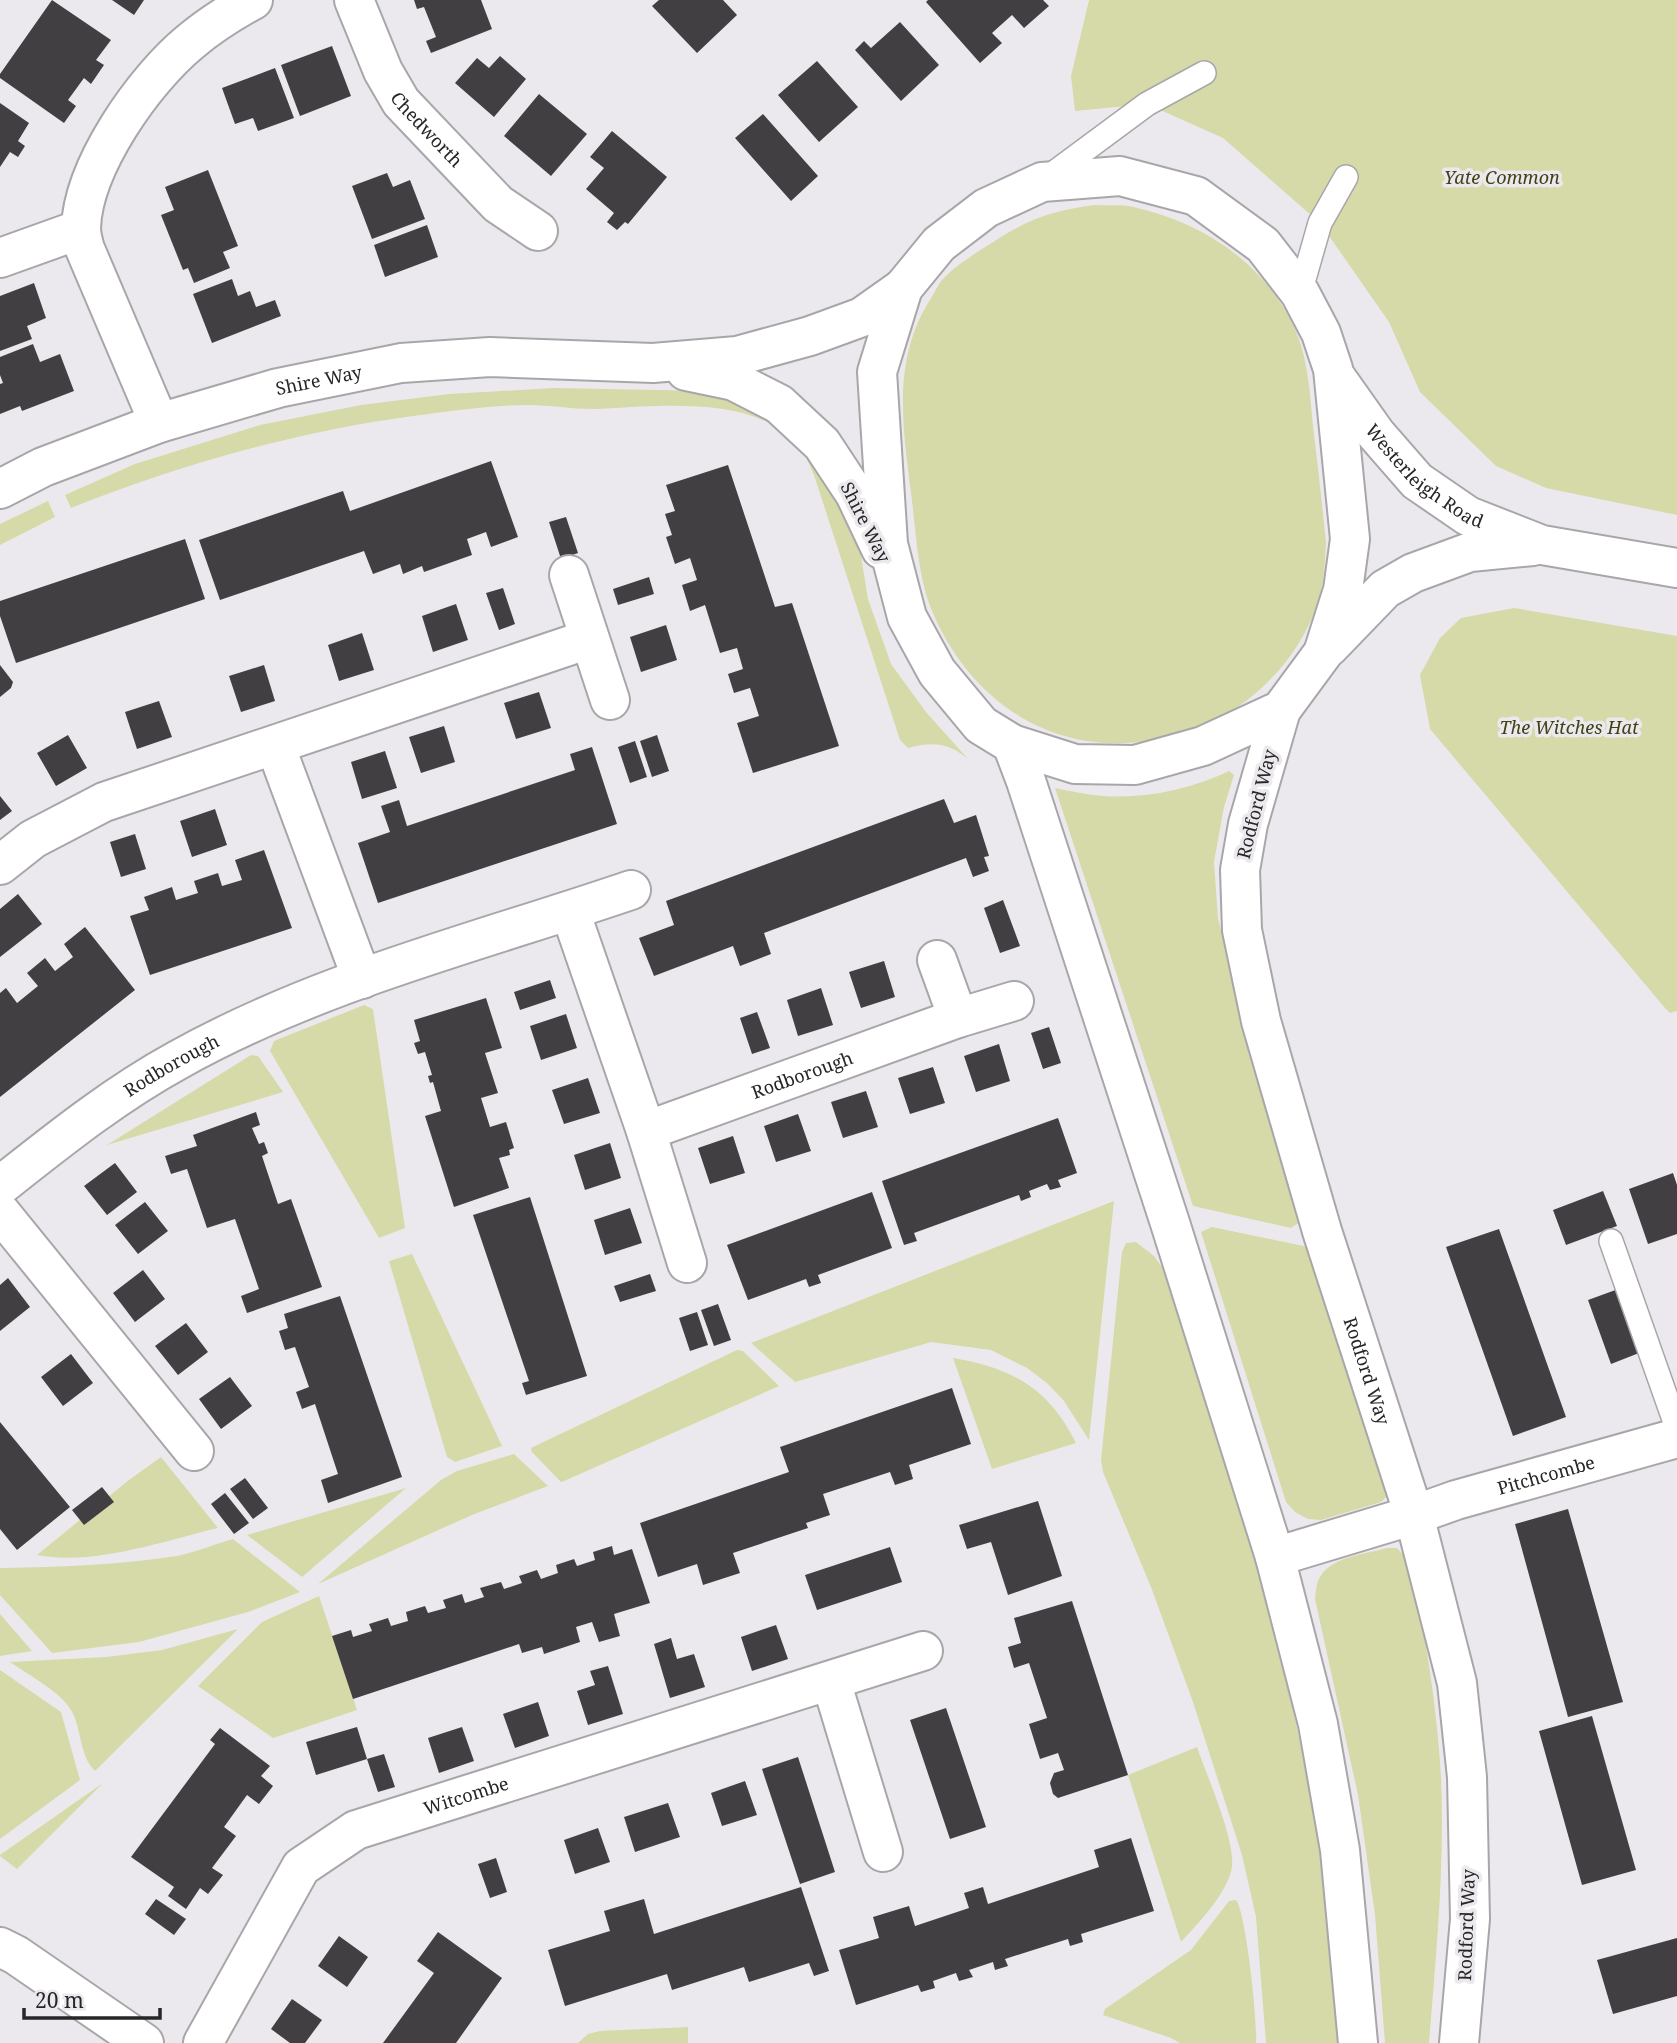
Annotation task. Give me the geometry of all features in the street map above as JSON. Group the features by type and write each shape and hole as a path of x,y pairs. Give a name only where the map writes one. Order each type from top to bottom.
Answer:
{"street":[{"path":"159,423 85,249 81,229 88,193 106,146 150,82 190,42 253,0"},
{"name":"Chedworth","path":"354,0 383,71 401,102 498,204 538,231"},
{"path":"1121,176 1196,196 1263,245 1300,293 1321,333 1334,375 1350,539 1343,590 1323,653 1281,709 1203,746 1135,765 1075,764 1012,744 981,725 937,671 907,617 888,544 877,372 903,288 939,244 986,208 1042,182 1121,176"},
{"path":"0,258 81,229"},
{"name":"Shire Way","path":"0,489 43,467 159,423 278,388 401,363 490,357 653,363 737,356 810,336 862,317 903,288"},
{"name":"Shire Way","path":"653,363 734,381 779,404 822,444 842,474 855,494 899,586"},
{"name":"Westerleigh Road","path":"1334,375 1376,434 1417,481 1468,516 1542,545 1677,568"},
{"name":"Westerleigh Road","path":"1323,653 1385,589 1413,573 1470,552 1542,545"},
{"path":"569,575 610,700"},
{"path":"0,865 33,839 104,802 589,639"},
{"name":"Rodford Way","path":"1281,709 1248,824 1240,870 1242,930 1261,1021 1322,1231 1414,1514 1439,1603 1457,1683 1467,1777 1470,1919 1459,2043"},
{"path":"1012,744 1170,1223 1275,1557 1318,1724 1338,1838 1358,2043"},
{"path":"275,745 362,979"},
{"name":"Rodborough","path":"0,1186 104,1106 177,1060 250,1024 362,979 631,890"},
{"path":"570,911 646,1131 687,1263"},
{"path":"937,960 958,1018"},
{"name":"Rodborough","path":"646,1131 958,1018 1014,1001"},
{"path":"0,1212 194,1451"},
{"name":"Pitchcombe","path":"1275,1557 1456,1500 1677,1438"},
{"name":"Witcombe","path":"203,2043 301,1867 356,1830 923,1651"},
{"path":"831,1681 883,1852"},
{"path":"0,1947 16,1955 144,2043"}],"lane":[{"path":"1042,182 1147,104 1204,73"},
{"path":"1300,293 1320,223 1346,177"},
{"path":"1611,1241 1677,1428"}],"green space":[{"name":"Yate Common","path":"1089,0 1677,0 1677,515 1546,488 1496,466 1420,392 1389,322 1320,223 1223,138 1147,104 1075,111 1071,76"},
{"path":"1095,205 1133,207 1158,214 1206,234 1247,264 1281,304 1299,339 1305,363 1326,543 1322,588 1311,620 1291,655 1265,685 1235,709 1207,724 1172,735 1133,742 1095,742 1059,734 1026,720 996,699 970,673 947,642 930,606 922,579 903,420 909,349 928,303 942,280 971,256 1028,222 1052,213"},
{"path":"554,388 708,391 785,421 856,525 868,599 891,664 926,712 968,759 940,745 908,748 900,740 810,466 795,443 776,427 754,416 728,410 672,406 593,409 529,405 471,409 369,423 282,441 155,477 71,508 65,495 135,464 260,425 361,405 449,394"},
{"path":"48,501 55,517 0,545 0,524"},
{"name":"The Witches Hat","path":"1514,608 1677,636 1677,1011 1670,1013 1665,1008 1430,729 1420,675 1440,638 1461,618"},
{"path":"1229,771 1234,775 1224,807 1214,862 1218,919 1303,1220 1291,1228 1193,1206 1055,788 1097,795 1135,796 1184,788"},
{"path":"364,1005 373,1009 405,1228 379,1238 270,1051 274,1041"},
{"path":"251,1055 258,1056 283,1092 107,1145"},
{"path":"1114,1201 1089,1440 1064,1401 1047,1383 1027,1368 991,1350 931,1342 795,1382 751,1343"},
{"path":"1212,1227 1313,1248 1389,1494 1381,1502 1321,1520 1308,1519 1295,1512 1286,1502 1201,1232"},
{"path":"1136,1242 1154,1256 1167,1274 1264,1572 1319,1832 1339,2043 1266,2043 1256,1917 1242,1855 1193,1702 1151,1587 1103,1472 1101,1460 1122,1252 1126,1243"},
{"path":"412,1254 502,1446 455,1462 447,1457 389,1261"},
{"path":"737,1350 743,1351 779,1386 561,1482 532,1452 531,1448"},
{"path":"953,1358 993,1368 1026,1384 1054,1408 1076,1443 992,1469"},
{"path":"514,1454 548,1486 472,1515 318,1584 441,1480 457,1471"},
{"path":"161,1457 218,1528 105,1555 59,1558 37,1555 129,1480"},
{"path":"406,1488 302,1577 247,1535"},
{"path":"233,1539 300,1592 248,1612 139,1642 52,1653 0,1595 0,1568 89,1565 155,1559 184,1554"},
{"path":"1397,1548 1410,1562 1437,1723 1442,1810 1441,1877 1429,2043 1385,2043 1375,1915 1358,1795 1315,1599 1319,1579 1332,1565 1350,1557"},
{"path":"319,1596 357,1710 273,1738 198,1686 262,1622"},
{"path":"0,1614 32,1651 0,1656"},
{"path":"238,1629 95,1771 86,1758 75,1717 66,1703 52,1690 10,1662 106,1657 162,1650"},
{"path":"0,1670 61,1712 80,1780 0,1839"},
{"path":"1197,1747 1225,1824 1232,1866 1219,1896 1181,1942 1128,1775"},
{"path":"103,1783 17,1869 0,1856 0,1855"},
{"path":"1236,1900 1247,1946 1256,2043 1180,2043 1103,2015 1105,2009 1191,1950 1229,1901"},
{"path":"688,2027 688,2043 578,2043 588,2034 600,2031"}],"building":[{"path":"52,0 111,40 96,60 104,65 91,84 84,78 68,100 76,106 64,123 0,78 0,74"},
{"path":"112,0 144,0 134,15"},
{"path":"414,0 481,0 492,29 431,53 426,41 436,37 424,7 417,9"},
{"path":"659,0 723,0 737,15 697,53 652,6"},
{"path":"1043,0 1049,6 1024,28 1012,15 992,33 1002,43 980,63 926,2"},
{"path":"900,22 939,65 901,101 855,50 864,41 871,48"},
{"path":"332,46 351,96 300,116 281,65"},
{"path":"500,56 526,79 494,117 455,83 477,58 489,68"},
{"path":"817,61 858,107 819,142 778,95"},
{"path":"275,68 294,118 258,131 253,118 235,124 222,88"},
{"path":"539,94 587,134 551,176 504,136"},
{"path":"0,103 29,123 18,141 25,146 18,157 10,152 0,167"},
{"path":"763,114 818,176 791,201 735,138"},
{"path":"612,131 667,177 628,224 625,222 617,230 607,222 614,213 586,189 604,168 590,157"},
{"path":"208,170 238,246 223,252 230,268 194,283 188,268 183,270 161,215 174,210 165,187"},
{"path":"387,173 393,187 410,180 425,219 372,239 352,186"},
{"path":"427,225 438,257 385,277 374,245"},
{"path":"232,279 238,296 250,291 256,307 275,300 281,316 212,343 193,294"},
{"path":"34,283 46,318 27,326 32,339 0,351 0,296"},
{"path":"33,344 40,362 60,354 74,391 22,411 20,406 0,414 0,384 3,383 0,357"},
{"path":"491,461 518,537 491,547 486,532 467,539 472,555 424,572 422,566 403,574 400,564 373,574 364,551 220,600 199,540 343,491 350,511"},
{"path":"728,465 775,607 792,603 839,746 753,773 737,723 759,716 750,688 734,693 728,674 743,669 737,648 720,653 705,605 690,611 682,585 697,580 690,558 675,564 666,537 672,535 665,514 675,511 666,485"},
{"path":"566,517 578,553 561,559 549,522"},
{"path":"185,539 205,599 16,663 0,616 0,601"},
{"path":"649,577 654,594 618,605 613,589"},
{"path":"503,588 515,624 499,630 486,593"},
{"path":"456,604 468,640 433,652 422,616"},
{"path":"666,625 677,660 641,672 630,637"},
{"path":"362,633 374,670 339,681 328,645"},
{"path":"0,665 13,682 11,688 0,697"},
{"path":"264,665 275,701 241,712 229,676"},
{"path":"539,692 551,728 516,739 504,703"},
{"path":"159,701 172,737 137,749 125,712"},
{"path":"444,726 455,762 421,773 409,737"},
{"path":"68,735 87,768 56,786 37,753"},
{"path":"657,735 669,771 652,777 640,741"},
{"path":"635,741 647,777 630,783 618,747"},
{"path":"592,747 617,824 378,903 358,843 390,832 381,806 399,800 407,826 575,770 570,754"},
{"path":"385,751 397,788 362,799 351,762"},
{"path":"0,796 12,811 0,820"},
{"path":"944,799 954,823 976,815 989,856 984,857 989,871 973,877 966,858 764,933 771,954 740,966 733,946 654,976 639,938 674,925 666,901"},
{"path":"215,809 227,845 192,857 180,821"},
{"path":"135,834 146,869 121,877 110,842"},
{"path":"264,850 292,928 150,975 130,916 149,910 144,897 172,887 176,900 198,893 194,881 218,873 222,886 242,880 235,860"},
{"path":"18,894 42,924 0,957 0,909"},
{"path":"1003,900 1020,946 1000,953 984,908"},
{"path":"85,927 135,990 0,1097 0,993 6,988 17,1003 38,986 27,973 45,958 55,971 73,957 64,944"},
{"path":"884,961 895,997 861,1008 849,972"},
{"path":"550,980 556,998 520,1010 514,992"},
{"path":"821,988 833,1025 798,1036 787,1000"},
{"path":"486,998 502,1048 485,1053 498,1093 481,1098 490,1127 506,1122 514,1148 509,1150 510,1155 499,1158 509,1188 454,1207 425,1116 441,1111 433,1082 430,1083 428,1076 432,1075 425,1052 418,1054 414,1043 420,1041 414,1020"},
{"path":"757,1012 770,1048 752,1054 740,1018"},
{"path":"566,1014 577,1048 541,1060 530,1026"},
{"path":"1049,1027 1061,1063 1043,1069 1031,1033"},
{"path":"999,1044 1010,1081 976,1092 964,1056"},
{"path":"933,1067 945,1103 910,1114 898,1078"},
{"path":"588,1078 600,1113 564,1124 552,1090"},
{"path":"866,1091 878,1127 843,1138 831,1102"},
{"path":"256,1112 260,1125 252,1128 259,1144 264,1142 268,1153 262,1156 278,1204 291,1199 322,1287 247,1313 241,1296 259,1289 235,1219 207,1228 187,1169 171,1174 165,1156 197,1146 193,1135"},
{"path":"798,1114 811,1151 776,1162 764,1126"},
{"path":"1058,1118 1077,1173 1058,1180 1061,1187 1050,1190 1047,1184 1029,1191 1031,1197 1021,1201 1019,1195 914,1233 917,1241 904,1245 882,1181"},
{"path":"733,1136 745,1173 710,1184 698,1148"},
{"path":"610,1143 621,1178 585,1190 574,1155"},
{"path":"115,1163 137,1192 107,1215 84,1186"},
{"path":"1673,1173 1677,1185 1677,1234 1648,1244 1629,1189"},
{"path":"1603,1191 1617,1226 1566,1245 1553,1210"},
{"path":"872,1192 892,1248 818,1275 821,1283 809,1287 806,1279 748,1300 727,1245"},
{"path":"530,1197 587,1376 526,1395 522,1383 529,1381 473,1215"},
{"path":"145,1202 168,1231 138,1254 115,1225"},
{"path":"630,1208 642,1243 605,1255 594,1220"},
{"path":"1499,1229 1566,1417 1513,1436 1446,1247"},
{"path":"143,1270 165,1299 135,1322 113,1293"},
{"path":"650,1274 656,1291 620,1302 614,1286"},
{"path":"8,1278 30,1307 0,1331 0,1285"},
{"path":"1621,1288 1634,1323 1628,1325 1639,1353 1611,1364 1588,1300"},
{"path":"340,1296 402,1477 328,1503 321,1480 338,1474 315,1404 302,1409 296,1392 309,1387 295,1347 285,1350 279,1331 288,1328 284,1314"},
{"path":"718,1304 731,1340 714,1346 701,1310"},
{"path":"697,1312 708,1345 690,1351 679,1318"},
{"path":"186,1323 208,1352 178,1375 155,1346"},
{"path":"71,1354 93,1383 63,1406 41,1377"},
{"path":"230,1377 252,1406 221,1429 199,1399"},
{"path":"952,1388 971,1444 909,1465 913,1479 895,1485 890,1472 823,1494 830,1515 806,1523 808,1528 733,1553 740,1573 703,1585 697,1564 658,1577 640,1523 789,1472 780,1447"},
{"path":"0,1422 70,1507 17,1550 0,1529"},
{"path":"245,1478 268,1508 253,1519 230,1489"},
{"path":"102,1487 114,1502 84,1525 72,1510"},
{"path":"225,1493 249,1523 234,1534 211,1504"},
{"path":"1038,1501 1062,1576 1008,1595 991,1542 967,1549 959,1525"},
{"path":"1568,1509 1623,1702 1568,1717 1515,1524"},
{"path":"612,1546 614,1555 632,1549 650,1603 614,1614 620,1636 599,1642 592,1622 576,1627 580,1642 544,1654 542,1647 522,1653 519,1644 353,1699 332,1636 351,1630 353,1637 372,1631 369,1624 388,1618 391,1626 408,1621 406,1612 425,1606 428,1613 446,1608 443,1600 462,1594 465,1603 484,1597 480,1588 501,1582 504,1589 522,1583 519,1576 537,1570 541,1579 558,1573 556,1565 574,1559 577,1566 595,1560 593,1552"},
{"path":"890,1547 902,1582 817,1610 805,1575"},
{"path":"1072,1601 1128,1775 1058,1798 1053,1794 1050,1783 1054,1773 1064,1770 1058,1753 1040,1759 1029,1724 1047,1718 1029,1663 1014,1668 1008,1647 1021,1643 1014,1618"},
{"path":"776,1625 788,1659 752,1671 741,1637"},
{"path":"671,1638 677,1659 694,1654 705,1687 670,1698 654,1644"},
{"path":"608,1666 623,1714 588,1725 577,1691 595,1685 590,1671"},
{"path":"538,1702 549,1736 515,1748 503,1714"},
{"path":"946,1708 986,1827 950,1839 910,1720"},
{"path":"1592,1716 1636,1870 1582,1885 1539,1731"},
{"path":"357,1727 367,1759 316,1775 306,1742"},
{"path":"462,1727 474,1761 439,1773 428,1738"},
{"path":"220,1728 270,1766 261,1776 273,1786 259,1804 247,1795 224,1827 236,1836 212,1868 223,1875 208,1894 200,1888 186,1909 168,1896 174,1887 131,1857 215,1744 210,1740"},
{"path":"384,1754 395,1787 378,1792 367,1759"},
{"path":"798,1757 835,1872 800,1884 762,1769"},
{"path":"745,1781 757,1815 722,1826 711,1793"},
{"path":"668,1803 680,1837 635,1852 624,1817"},
{"path":"598,1828 610,1862 575,1874 564,1840"},
{"path":"1131,1838 1154,1911 1081,1934 1083,1942 1070,1946 1068,1939 1005,1959 1008,1966 995,1970 993,1962 969,1970 973,1977 959,1981 956,1973 933,1981 935,1988 921,1992 918,1985 856,2005 839,1950 879,1938 873,1917 909,1906 915,1926 969,1908 964,1893 983,1887 988,1904 1099,1867 1094,1850"},
{"path":"496,1858 507,1892 490,1898 478,1864"},
{"path":"801,1887 829,1971 814,1976 809,1963 749,1982 744,1967 672,1990 667,1974 565,2006 548,1950 610,1931 604,1911 644,1899 654,1934"},
{"path":"156,1899 186,1919 174,1935 145,1914"},
{"path":"438,1932 502,1978 456,2043 383,2043 434,1973 417,1961"},
{"path":"339,1936 368,1957 347,1987 318,1966"},
{"path":"1677,1938 1677,1996 1613,2014 1597,1960"},
{"path":"292,1999 322,2020 305,2043 290,2043 271,2029"}]}
